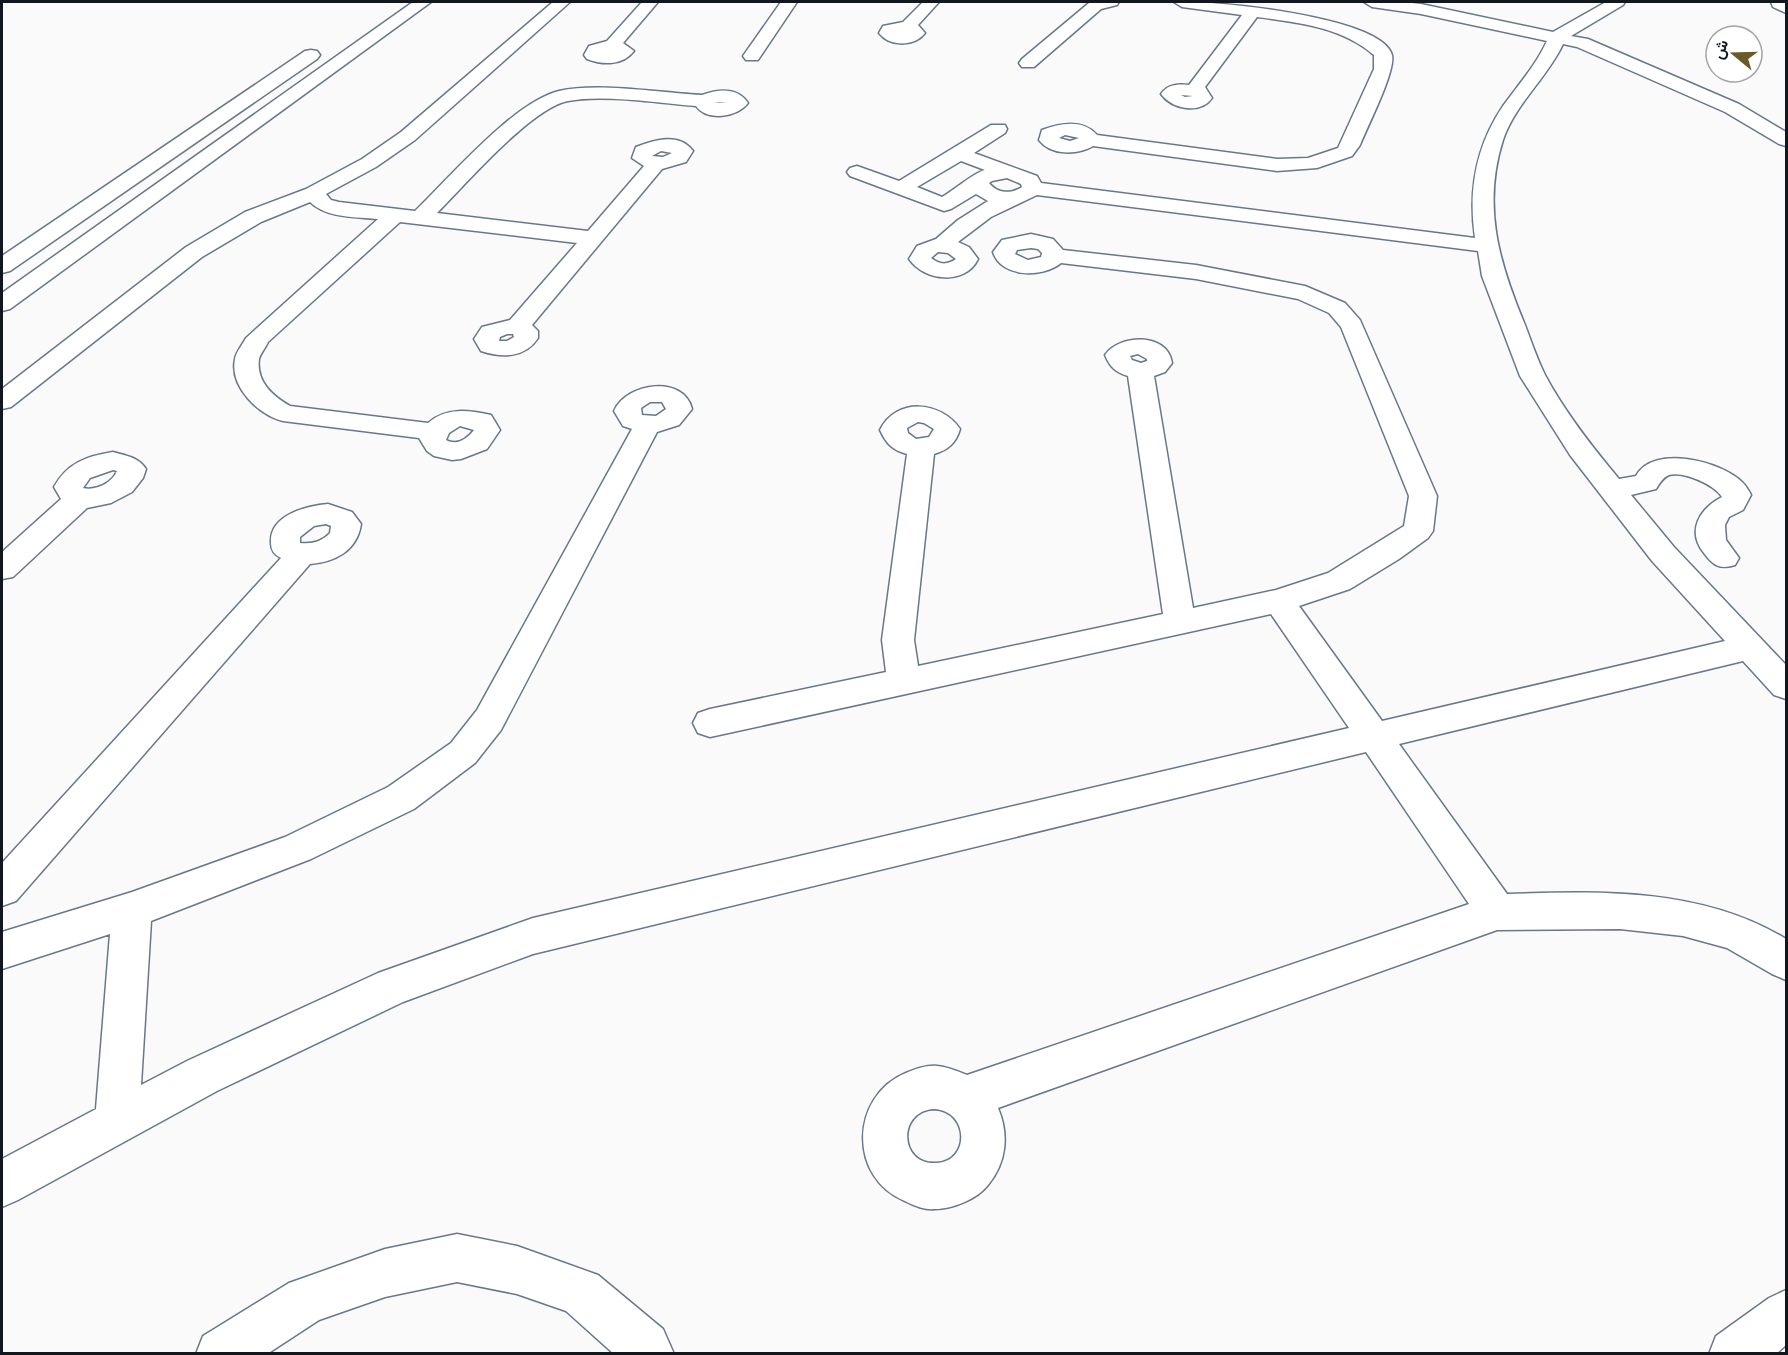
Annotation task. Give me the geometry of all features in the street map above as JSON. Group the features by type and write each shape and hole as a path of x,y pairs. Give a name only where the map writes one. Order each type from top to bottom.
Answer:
{"street":[{"path":"2,304 423,2"},
{"path":"2,401 194,252 254,217 313,193 369,163 408,136 562,2"},
{"path":"612,46 650,2"},
{"path":"752,56 789,2"},
{"path":"907,27 931,2"},
{"path":"1012,70 1028,75 1038,72 1036,66 1028,63 1095,6 1111,2"},
{"path":"1089,140 1277,165 1310,164 1345,152 1383,69 1383,54 1355,34 1228,5 1182,2"},
{"path":"1372,2 1509,27 1544,55 1579,51 1647,71"},
{"path":"1617,2 1589,20 1544,55 1494,138 1483,178 1482,213 1493,276 1533,376 1584,455 1663,554 1786,686"},
{"path":"1779,2 1786,9"},
{"path":"1194,90 1252,12"},
{"path":"1472,19 1551,22 1589,20"},
{"path":"1472,19 1544,55 1579,51 1614,58 1732,108 1786,140"},
{"path":"1579,51 1589,20"},
{"path":"1589,20 1604,37 1647,71"},
{"path":"367,25 388,27"},
{"path":"2,266 326,44"},
{"path":"420,218 518,122 543,103 562,96 585,93 705,101"},
{"path":"901,188 998,129"},
{"path":"959,154 991,186 1024,195 1033,188 1488,246"},
{"path":"517,327 657,163"},
{"path":"857,172 944,205 991,186"},
{"path":"942,246 991,186"},
{"path":"313,193 324,204 337,208 594,237"},
{"path":"395,215 258,338 247,359 250,380 261,399 283,413 434,432"},
{"path":"710,723 1279,601 1339,581 1418,531 1423,496 1352,325 1338,308 1305,293 1196,272 1054,256"},
{"path":"1140,371 1180,622"},
{"path":"2,950 132,910 298,848 401,798 463,753 489,720 647,425"},
{"path":"904,681 898,640 921,448"},
{"path":"1612,490 1646,483 1651,473 1672,465 1718,479 1735,489 1737,495 1733,503 1718,511 1710,525 1711,542 1724,558"},
{"path":"2,569 80,498"},
{"path":"2,889 301,555"},
{"path":"1279,601 1497,912"},
{"path":"2,1184 202,1076 392,987 534,936 1750,647"},
{"path":"117,1122 132,910"},
{"path":"965,1098 1497,912 1583,910 1687,919 1738,934 1786,961"},
{"path":"221,1353 306,1300 385,1272 457,1258 517,1270 581,1292 649,1353"},
{"path":"1734,1353 1786,1315"}]}
